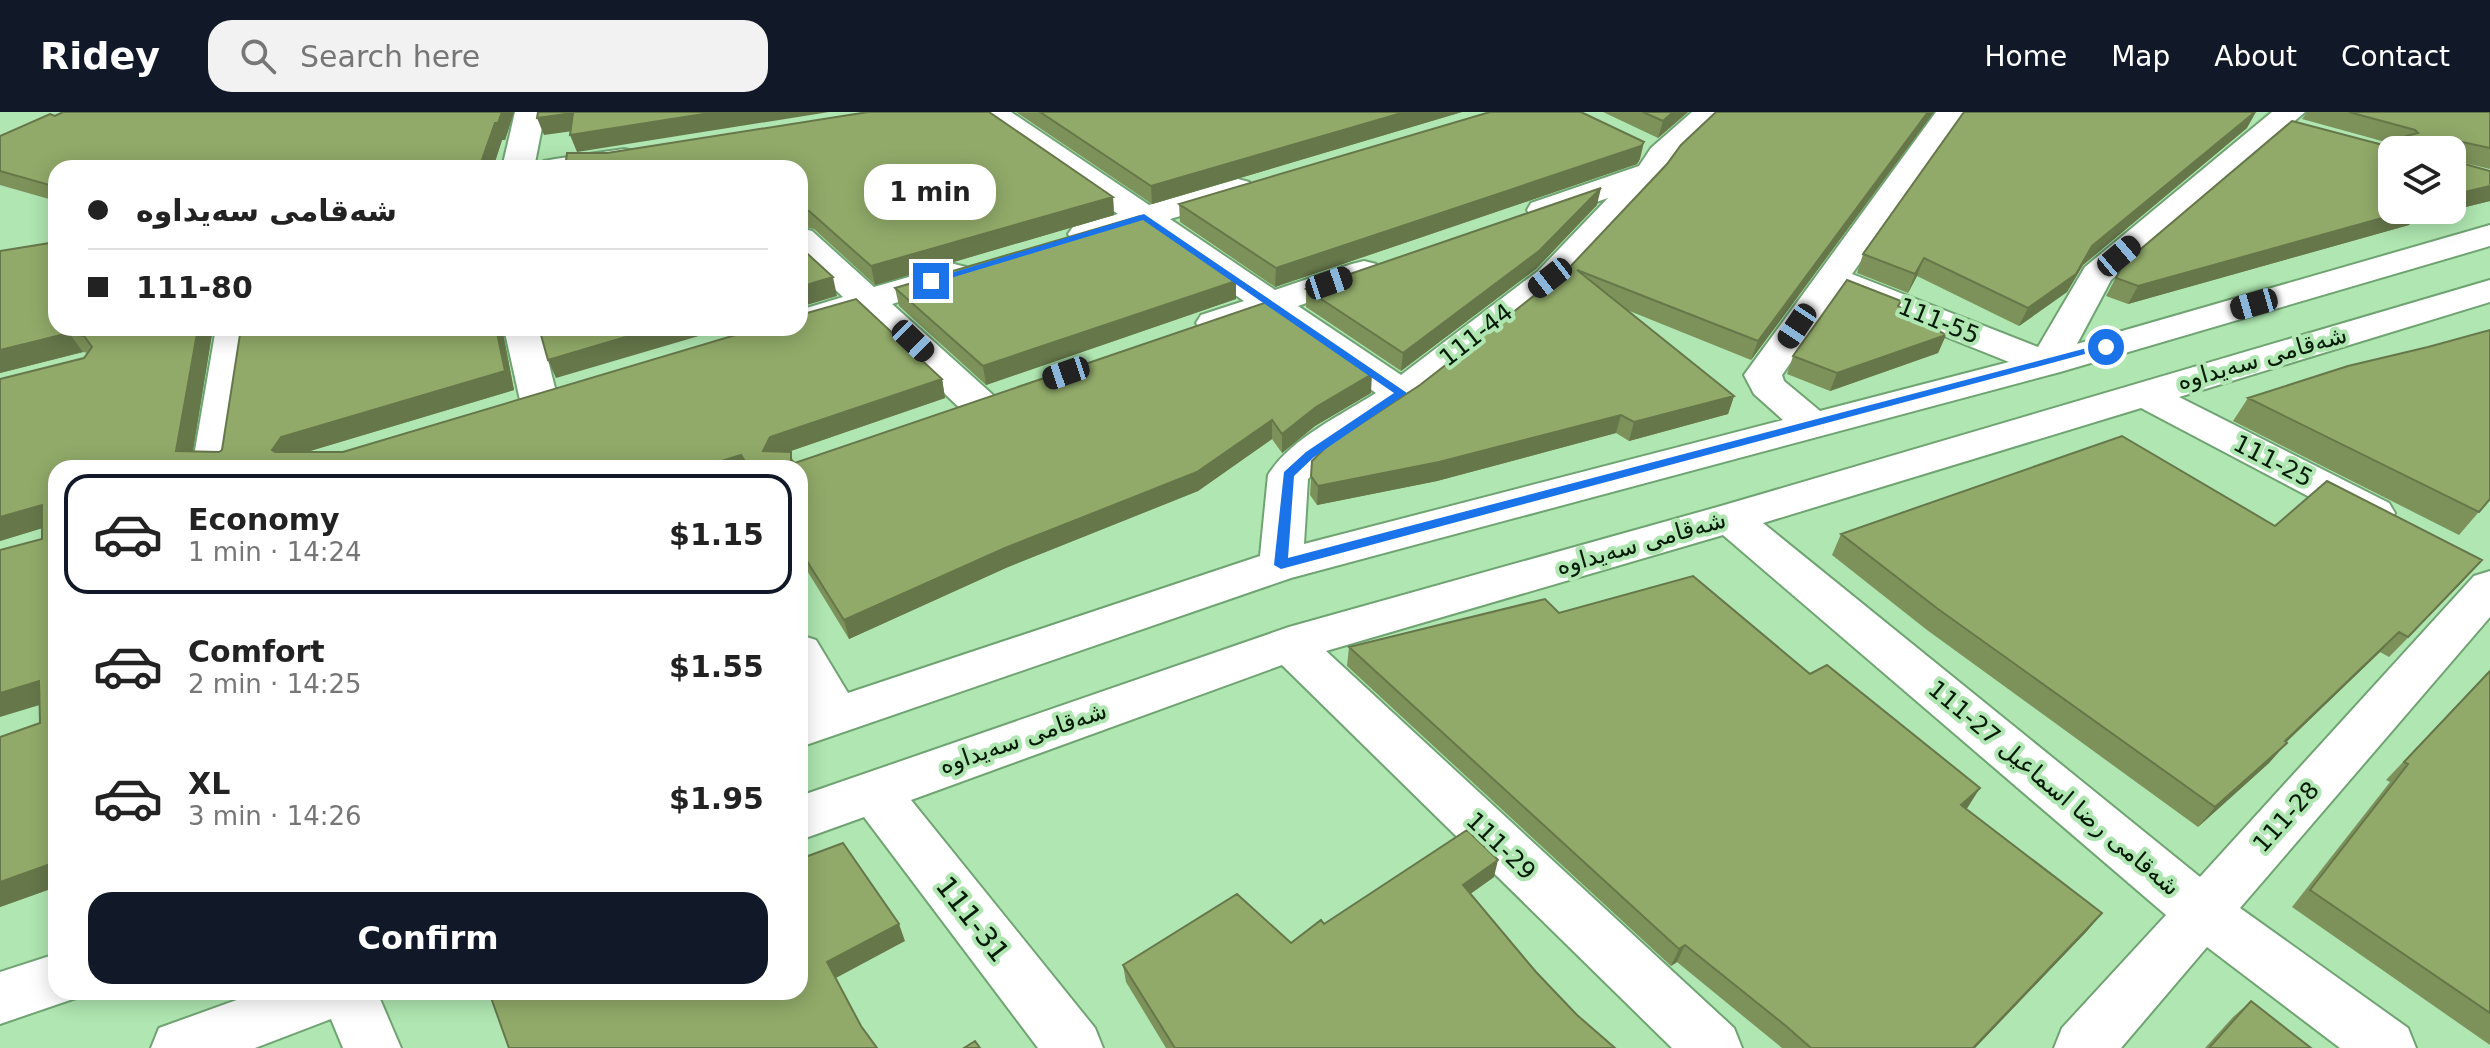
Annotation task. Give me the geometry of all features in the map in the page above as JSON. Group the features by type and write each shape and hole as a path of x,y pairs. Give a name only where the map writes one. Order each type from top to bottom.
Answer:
{"street":[{"path":"520,160 530,112"},
{"path":"991,112 1402,393"},
{"name":"111-44","path":"1281,565 1288,475 1310,454 1402,393 1550,278 1650,157 1710,112"},
{"path":"1811,424 1767,386 1763,375 1951,112"},
{"path":"2047,364 2097,274 2279,122"},
{"path":"608,160 655,153"},
{"path":"1519,218 1650,157"},
{"path":"1053,244 1265,182"},
{"path":"808,683 818,721 1281,565 2047,364 2490,235"},
{"path":"808,245 979,403"},
{"path":"1183,333 1402,258"},
{"path":"808,319 976,267"},
{"name":"111-55","path":"1831,278 2047,364"},
{"name":"شەقامی سەیداوە","path":"808,815 1289,644 1730,518 2490,291"},
{"path":"213,460 233,336"},
{"path":"524,336 540,400"},
{"name":"111-25","path":"2142,393 2406,530"},
{"name":"111-27 شەقامی رضا اسماعيل","path":"1730,518 2202,912 2387,1048"},
{"name":"111-28","path":"2083,1048 2202,912 2481,573"},
{"name":"111-29","path":"1289,644 1713,1048"},
{"name":"111-31","path":"873,790 1074,1048"},
{"path":"0,998 48,983"},
{"path":"180,1048 312,1000"},
{"path":"352,1000 372,1048"}],"building":[{"path":"63,112 502,112 482,160 48,160 48,185 0,171 0,136 50,114 55,116"},
{"path":"538,112 716,112 570,135 573,113 537,118"},
{"path":"868,112 989,112 1113,197 871,266 808,211 808,160 566,160 567,153 607,153"},
{"path":"1040,112 1405,112 1151,186"},
{"path":"1490,112 1581,112 1644,142 1641,146 1276,268 1179,204"},
{"path":"1643,112 1673,112 1663,121"},
{"path":"1716,112 1928,112 1758,341 1577,270 1734,396 1634,422 1621,415 1439,462 1318,486 1311,476 1312,461 1327,446 1420,385 1568,269 1667,164 1681,145"},
{"path":"1964,112 2255,112 2092,246 2076,274 2028,308 1924,258 1915,274 1863,254"},
{"path":"2349,112 2490,112 2490,148 2466,143 2466,136 2406,136 2418,133"},
{"path":"2292,121 2378,144 2378,219 2138,286 2116,278 2123,264"},
{"path":"2466,164 2490,171 2490,186 2466,192"},
{"path":"1601,188 1539,251 1403,353 1306,289"},
{"path":"1140,216 1236,281 983,366 895,288"},
{"path":"48,243 48,336 57,336 0,350 0,251"},
{"path":"808,254 833,277 808,285"},
{"path":"1847,280 1901,301 1898,306 1946,335 1837,373 1793,356"},
{"path":"856,299 942,379 770,437 763,451 791,452 791,460 744,460 741,455 725,460 48,460 48,865 0,882 0,737 40,723 39,681 0,693 0,550 42,539 42,505 0,517 0,379 84,358 92,347 84,336 197,336 176,451 222,450 240,336 498,336 505,371 281,437 272,450 275,452 343,452 732,336 808,336 808,313"},
{"path":"1267,302 1372,374 1316,407 1282,434 1272,420 1197,472 1005,548 844,620 808,563 808,460 804,460"},
{"path":"2490,330 2490,499 2479,512 2248,398 2348,366"},
{"path":"541,336 629,336 548,360"},
{"path":"2122,436 2275,526 2327,481 2482,560 2408,637 2399,632 2285,741 2287,743 2215,807 1938,609 1841,534"},
{"path":"1693,576 1810,674 1827,665 1980,788 1961,805 2102,913 1973,1048 1811,1048 1685,945 1679,949 1349,647 1545,599 1559,613"},
{"path":"2490,671 2490,1013 2310,890 2408,764 2404,762"},
{"path":"1467,830 1498,860 1463,885 1536,972 1577,1015 1615,1048 1175,1048 1123,965 1237,894 1291,943 1321,920 1324,924"},
{"path":"843,843 899,924 827,962 861,1026 877,1048 509,1048 492,1000 808,1000 808,856"},
{"path":"2251,1001 2311,1048 2209,1048"},
{"path":"975,1041 980,1048 964,1048"}],"route":[{"path":"931,281 1144,217 1402,393 1310,454 1288,475 1284,495 1281,565 2106,347"}]}
